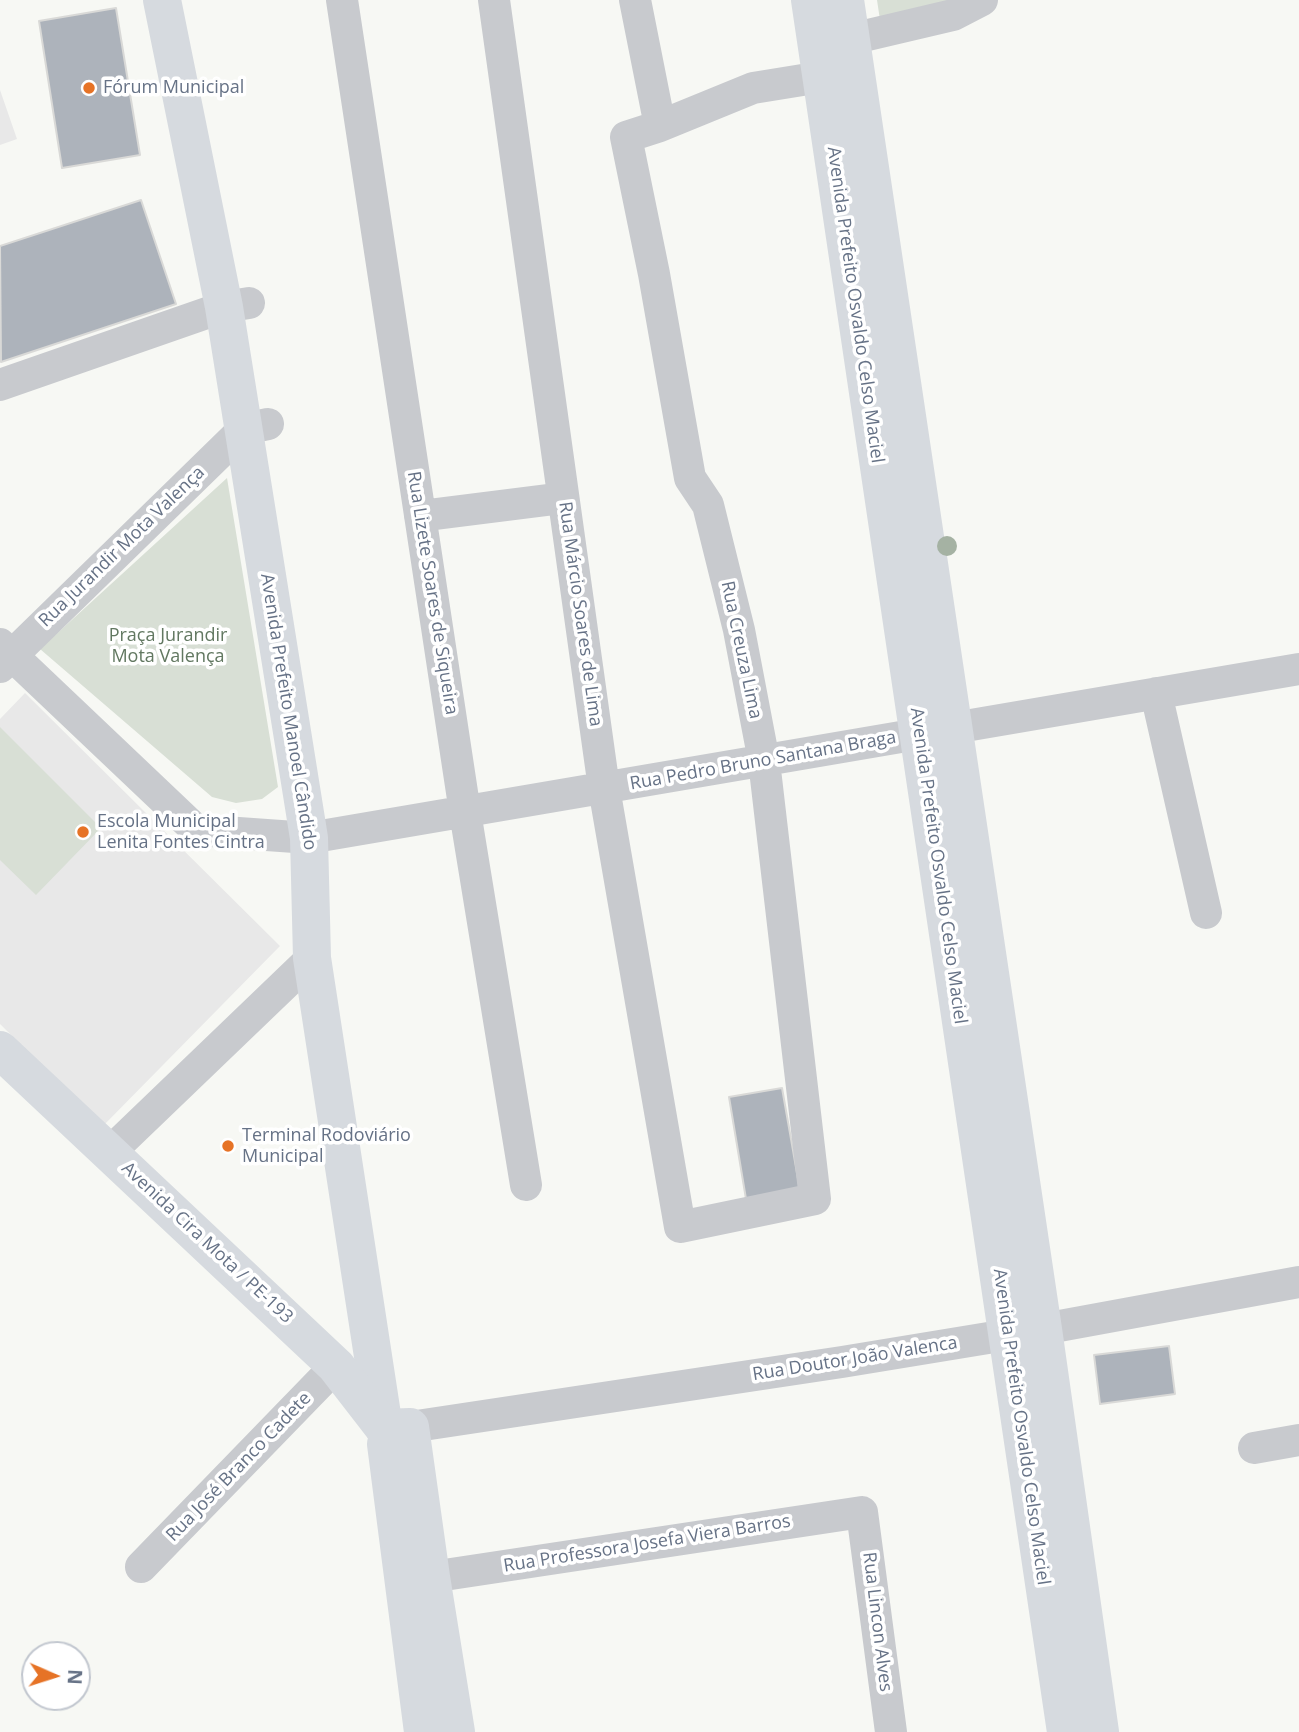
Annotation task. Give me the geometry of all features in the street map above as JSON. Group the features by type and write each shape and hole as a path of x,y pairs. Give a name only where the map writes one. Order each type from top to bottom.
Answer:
{"street":[{"name":"Avenida Prefeito Manoel Cândido","path":"162,0 236,305"},
{"name":"Avenida Prefeito Manoel Cândido","path":"187,0 256,426 397,1428"},
{"name":"Rua Lizete Soares de Siqueira","path":"342,0 465,812 526,1185"},
{"name":"Rua Márcio Soares de Lima","path":"494,0 604,788 680,1227"},
{"path":"635,0 660,126 753,89 821,77"},
{"name":"Avenida Prefeito Osvaldo Celso Maciel","path":"810,0 821,77 936,731"},
{"name":"Avenida Prefeito Osvaldo Celso Maciel","path":"845,0 936,731 1025,1332 1100,1732"},
{"path":"851,39 953,15 982,0"},
{"name":"Rua Creuza Lima","path":"660,126 626,137 654,274 690,478 708,505 739,630 764,761 815,1199 680,1227"},
{"path":"0,385 236,305"},
{"name":"Rua Jurandir Mota Valença","path":"4,655 256,426"},
{"path":"420,516 563,498"},
{"name":"Rua Pedro Bruno Santana Braga","path":"4,655 196,830 315,837 1299,669"},
{"path":"1156,693 1206,913"},
{"name":"Avenida Prefeito Manoel Cândido","path":"315,837 312,958 397,1428"},
{"path":"110,1152 312,958"},
{"name":"Avenida Cira Mota / PE-193","path":"0,1050 336,1366 397,1428"},
{"name":"Rua Doutor João Valenca","path":"397,1428 842,1362 1299,1282"},
{"name":"Avenida Prefeito Osvaldo Celso Maciel","path":"1025,1332 1066,1732"},
{"name":"Rua José Branco Cadete","path":"141,1567 336,1366"},
{"path":"397,1428 431,1577 456,1732"},
{"path":"397,1428 423,1732"},
{"path":"1254,1448 1299,1440"},
{"name":"Rua Professora Josefa Viera Barros","path":"431,1577 862,1511"},
{"name":"Rua Lincon Alves","path":"862,1511 891,1732"}],"shaded area":[{"path":"0,90 17,139 0,145"},
{"name":"Escola Municipal Lenita Fontes Cintra","path":"25,693 280,946 103,1126 0,1024 0,719"}],"green space":[{"path":"877,0 949,0 880,20"},
{"name":"Praça Jurandir Mota Valença","path":"227,478 278,787 262,799 236,803 212,797 40,649"},
{"path":"0,727 101,828 36,895 0,860"}],"building":[{"name":"Fórum Municipal","path":"116,8 140,155 62,168 39,21"},
{"path":"141,200 176,304 1,362 0,246"},
{"path":"782,1088 800,1190 746,1199 729,1097"},
{"path":"1169,1346 1175,1394 1100,1404 1094,1355"}],"place":[{"name":"Fórum Municipal","path":"89,88"},
{"name":"Escola Municipal Lenita Fontes Cintra","path":"83,832"},
{"name":"Terminal Rodoviário Municipal","path":"228,1146"}]}
